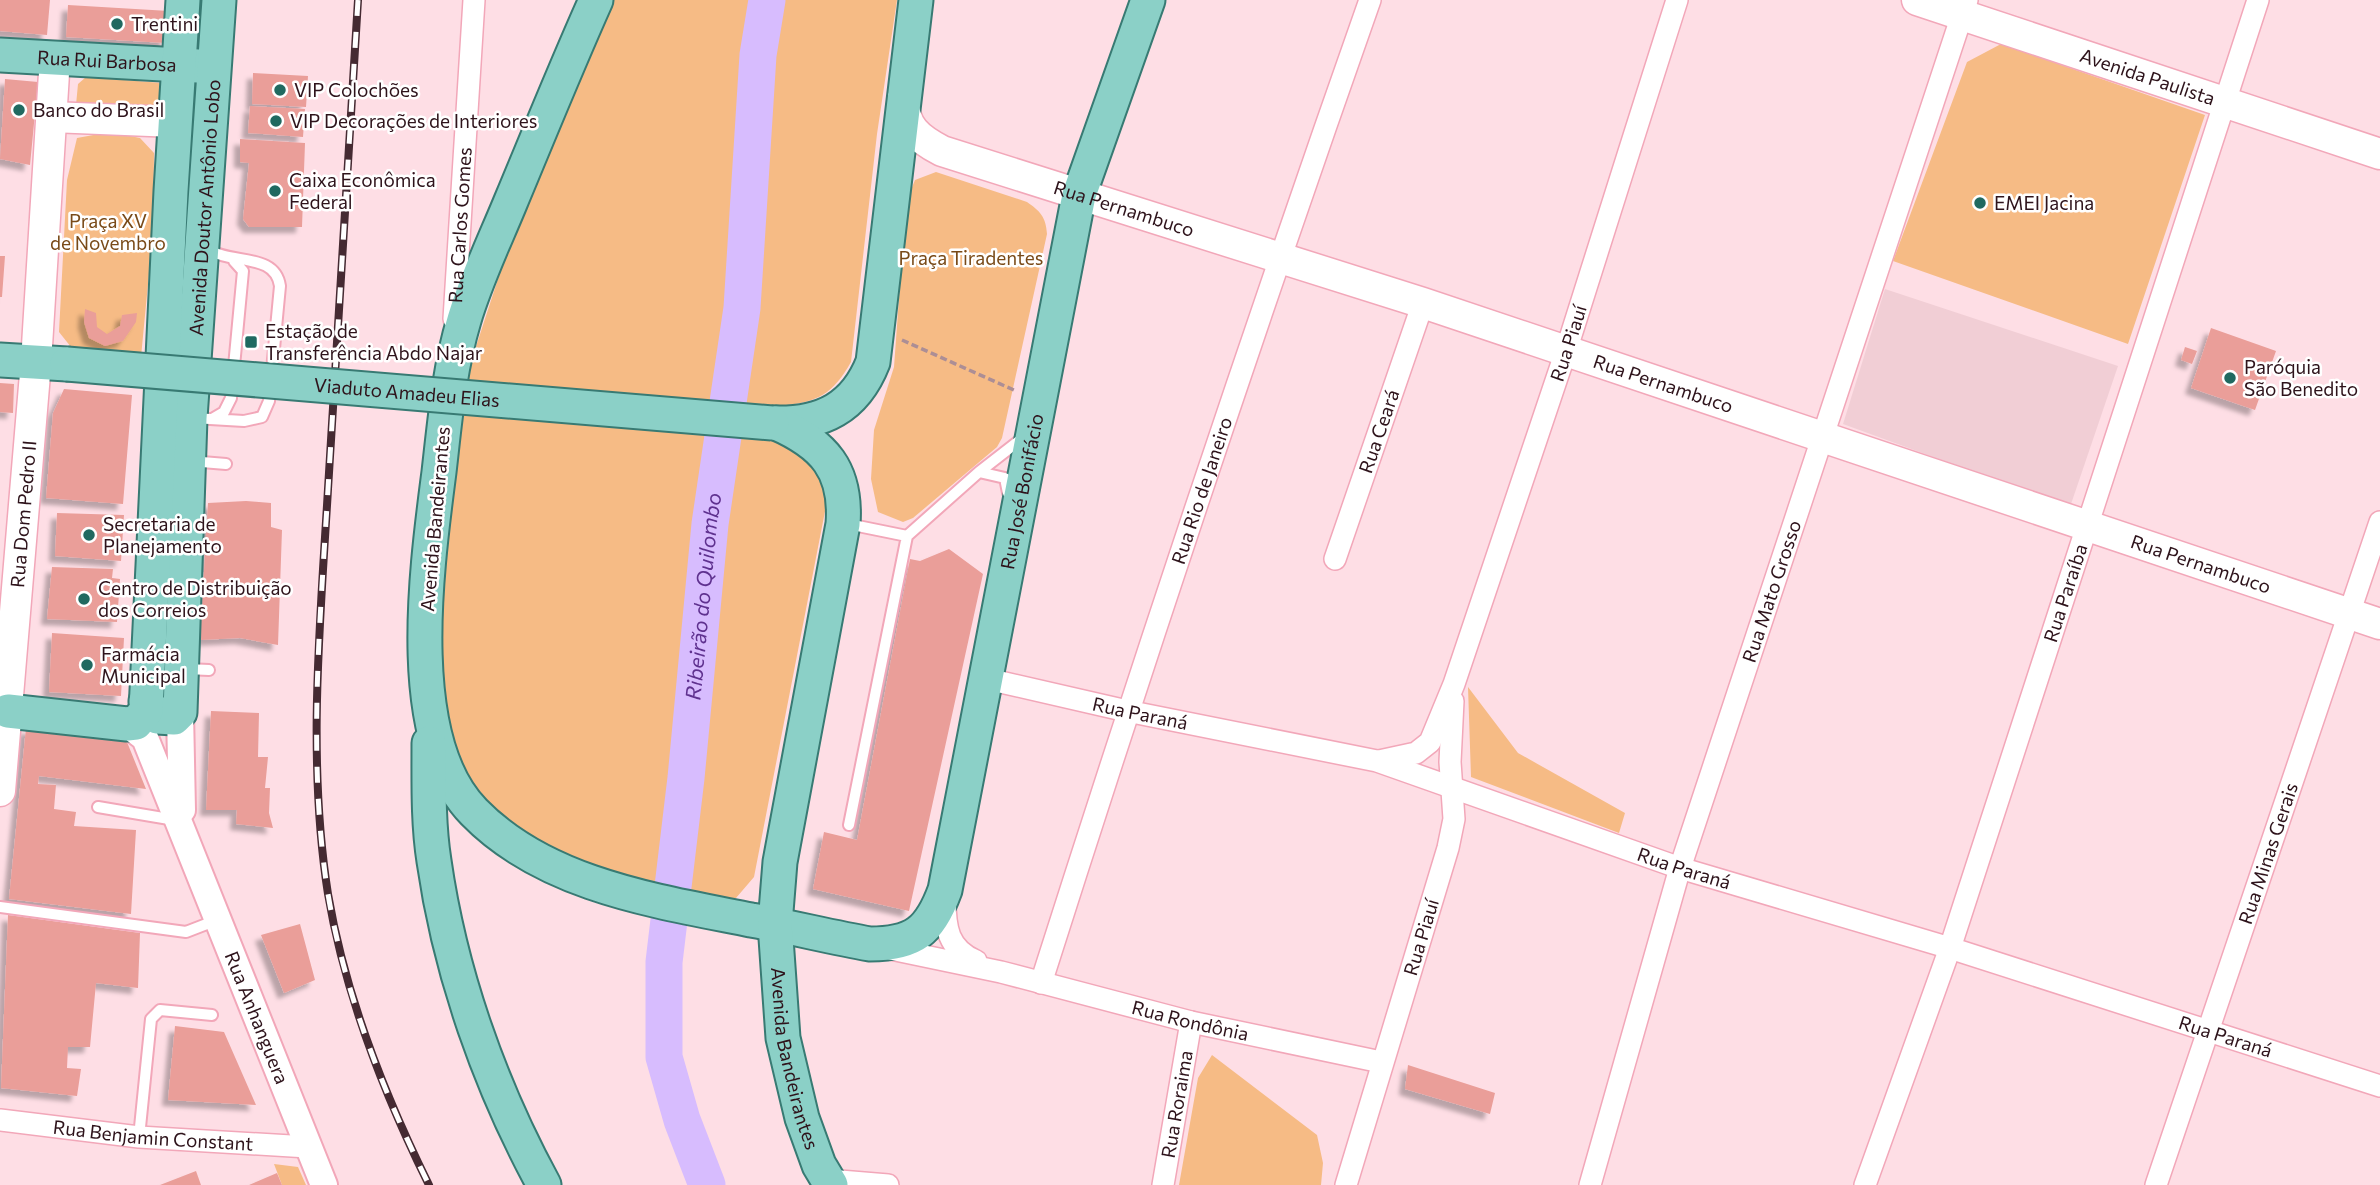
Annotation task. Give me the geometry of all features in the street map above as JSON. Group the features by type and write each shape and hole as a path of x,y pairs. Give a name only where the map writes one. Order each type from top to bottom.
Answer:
{"main road":[{"name":"Avenida Doutor Antônio Lobo","path":"164,353 183,0"},
{"name":"Avenida Doutor Antônio Lobo","path":"194,410 209,250 219,0"},
{"name":"Avenida Bandeirantes","path":"596,0 464,317 451,366 426,576 428,692 440,751 452,785 474,813 506,839 539,859 578,877 641,898 775,925"},
{"path":"774,423 819,419 833,414 853,398 873,362 903,90 916,0"},
{"name":"Rua José Bonifácio","path":"870,944 895,944 912,937 935,915 945,890 983,678 1079,195 1148,0"},
{"name":"Avenida Paulista","path":"1917,0 1964,7 2223,101 2380,154"},
{"name":"Rua Rui Barbosa","path":"0,55 215,67"},
{"path":"52,363 51,117 55,57"},
{"path":"903,90 904,111 911,129 942,151"},
{"path":"51,117 212,123"},
{"path":"894,187 907,159 924,150 942,151"},
{"name":"Rua Pernambuco","path":"942,151 1423,303 2380,624"},
{"name":"Rua Anhanguera","path":"164,353 194,410 188,461 195,670 180,712"},
{"name":"Viaduto Amadeu Elias","path":"0,360 774,423"},
{"name":"Rua Dom Pedro II","path":"0,791 4,711 52,363"},
{"name":"Rua Anhanguera","path":"137,713 194,410"},
{"name":"Avenida Bandeirantes","path":"774,423 799,433 830,459 844,493 843,524 780,862 775,925 783,1038 802,1118 829,1183"},
{"path":"428,692 429,799 433,859 451,950 505,1104 544,1185"},
{"path":"4,711 137,713 174,718 180,712"},
{"path":"780,862 794,910 811,927 831,937"},
{"name":"Rua Rondônia","path":"775,925 870,944"},
{"path":"778,990 782,970 793,952 812,939 831,937"}],"street":[{"name":"Rua Carlos Gomes","path":"451,366 474,0"},
{"name":"Rua Rio de Janeiro","path":"1041,983 1127,712 1279,259 1370,0"},
{"name":"Rua Piauí","path":"1377,761 1400,759 1416,753 1430,742 1454,684 1566,351 1677,0"},
{"name":"Rua Paraíba","path":"1865,1185 1950,948 2258,0"},
{"name":"Rua Mato Grosso","path":"1590,1185 1680,868 1964,7"},
{"name":"Rua Ceará","path":"1335,559 1423,303"},
{"name":"Rua Minas Gerais","path":"2156,1185 2380,522"},
{"name":"Rua Paraná","path":"983,678 1127,712 1377,761 1680,868 1950,948 2210,1029 2380,1086"},
{"name":"Rua Piauí","path":"1346,1185 1381,1062 1448,848 1454,819 1454,789 1450,762 1454,684"},
{"name":"Rua Anhanguera","path":"180,712 181,804 189,850"},
{"name":"Rua Anhanguera","path":"137,713 177,820 324,1185"},
{"name":"Rua Rondônia","path":"945,890 947,933 955,948 965,956 1001,972"},
{"name":"Rua Rondônia","path":"870,944 1001,972 1191,1022 1381,1062"},
{"name":"Rua Roraima","path":"1163,1185 1191,1022"},
{"name":"Rua Benjamin Constant","path":"0,1120 139,1137 308,1147"},
{"path":"829,1183 888,1185"}],"lane":[{"path":"194,410 255,421 262,417 269,401 279,278 267,265 231,259 209,250"},
{"path":"194,410 224,412 230,398 243,271 231,259"},
{"path":"194,410 208,369"},
{"path":"849,825 907,536 979,472 1035,416"},
{"path":"188,461 226,464"},
{"path":"979,472 1005,478 1008,497 1016,510"},
{"path":"843,524 907,536"},
{"path":"98,807 177,820"},
{"path":"0,907 186,932 217,920"},
{"path":"139,1137 151,1018 160,1010 212,1015"}],"path":[{"path":"877,329 1035,416"}],"shaded area":[{"path":"1885,289 2118,366 2070,507 1843,424"}],"green space":[{"path":"603,0 897,0 877,134 851,362 831,389 815,399 782,406 823,482 827,501 754,877 736,898 723,903 641,887 537,848 499,820 454,765 446,713 438,617 470,365 537,159"},
{"path":"2001,44 2205,115 2128,344 1893,261 1967,62"},
{"path":"86,77 162,83 163,109 84,103 76,105 78,84"},
{"name":"Praça XV de Novembro","path":"110,132 140,138 154,153 153,232 141,357 75,352 59,332 67,180 77,138"},
{"name":"Praça Tiradentes","path":"936,172 1027,202 1042,215 1047,234 1002,438 997,447 913,518 903,522 878,512 871,479 874,430 894,367 906,202 915,180"},
{"path":"1468,687 1518,753 1625,813 1619,833 1471,777"},
{"path":"1212,1055 1317,1135 1323,1163 1321,1185 1179,1185 1198,1078"},
{"path":"274,1164 298,1167 306,1185 282,1185"}],"building":[{"path":"0,0 50,0 47,35 0,31"},
{"name":"Trentini","path":"68,5 169,11 166,43 66,37"},
{"name":"VIP Colochões","path":"253,73 308,76 306,107 252,104"},
{"name":"Banco do Brasil","path":"5,79 38,82 30,165 0,159"},
{"name":"VIP Decorações de Interiores","path":"250,106 305,109 303,137 248,133"},
{"name":"Caixa Econômica Federal","path":"240,139 305,143 302,227 249,227 243,219 249,163 240,162"},
{"path":"0,256 5,256 2,297 0,297"},
{"path":"85,309 96,313 97,327 107,334 120,326 122,315 137,313 136,322 123,341 105,346 89,338 84,322"},
{"name":"Paróquia São Benedito","path":"2211,328 2276,351 2255,410 2191,388"},
{"path":"2185,347 2197,351 2192,364 2181,360"},
{"path":"0,383 14,384 13,413 0,412"},
{"path":"64,389 132,395 123,504 46,498 53,413"},
{"path":"208,503 271,503 271,527 282,530 278,645 240,638 200,640"},
{"name":"Secretaria de Planejamento","path":"57,513 124,515 121,561 55,556"},
{"path":"949,549 983,574 909,911 813,889 824,832 857,840 910,559 920,561"},
{"name":"Centro de Distribuição dos Correios","path":"52,567 113,569 112,578 120,579 117,622 47,619"},
{"name":"Farmácia Municipal","path":"52,633 124,638 121,696 49,692"},
{"path":"211,711 259,713 258,757 268,757 265,788 270,788 269,813 273,828 236,824 237,810 206,810"},
{"path":"26,728 118,736 127,742 146,789 39,776 38,784 56,785 54,809 76,812 74,826 136,830 131,914 9,899"},
{"path":"8,915 140,933 138,988 96,983 90,1047 68,1047 67,1068 81,1069 77,1096 1,1088"},
{"path":"300,924 315,980 284,993 261,935"},
{"path":"175,1026 224,1032 256,1105 168,1100"},
{"path":"1408,1065 1495,1093 1490,1114 1405,1089"},
{"path":"196,1171 201,1185 160,1185"},
{"path":"277,1173 282,1185 249,1185"}],"waterway":[{"name":"Ribeirão do Quilombo","path":"707,1185 682,1120 664,1057 664,962 686,778 710,524 742,308 758,55 767,0"}],"railway":[{"path":"358,0 319,641 318,794 328,894 345,969 382,1080 429,1185"}],"place":[{"name":"Trentini","path":"117,24"},
{"name":"VIP Colochões","path":"280,90"},
{"name":"Banco do Brasil","path":"19,110"},
{"name":"VIP Decorações de Interiores","path":"276,121"},
{"name":"Caixa Econômica Federal","path":"275,191"},
{"name":"EMEI Jacina","path":"1980,203"},
{"name":"Estação de Transferência Abdo Najar","path":"251,342"},
{"name":"Paróquia São Benedito","path":"2230,378"},
{"name":"Secretaria de Planejamento","path":"89,535"},
{"name":"Centro de Distribuição dos Correios","path":"84,599"},
{"name":"Farmácia Municipal","path":"87,665"}]}
